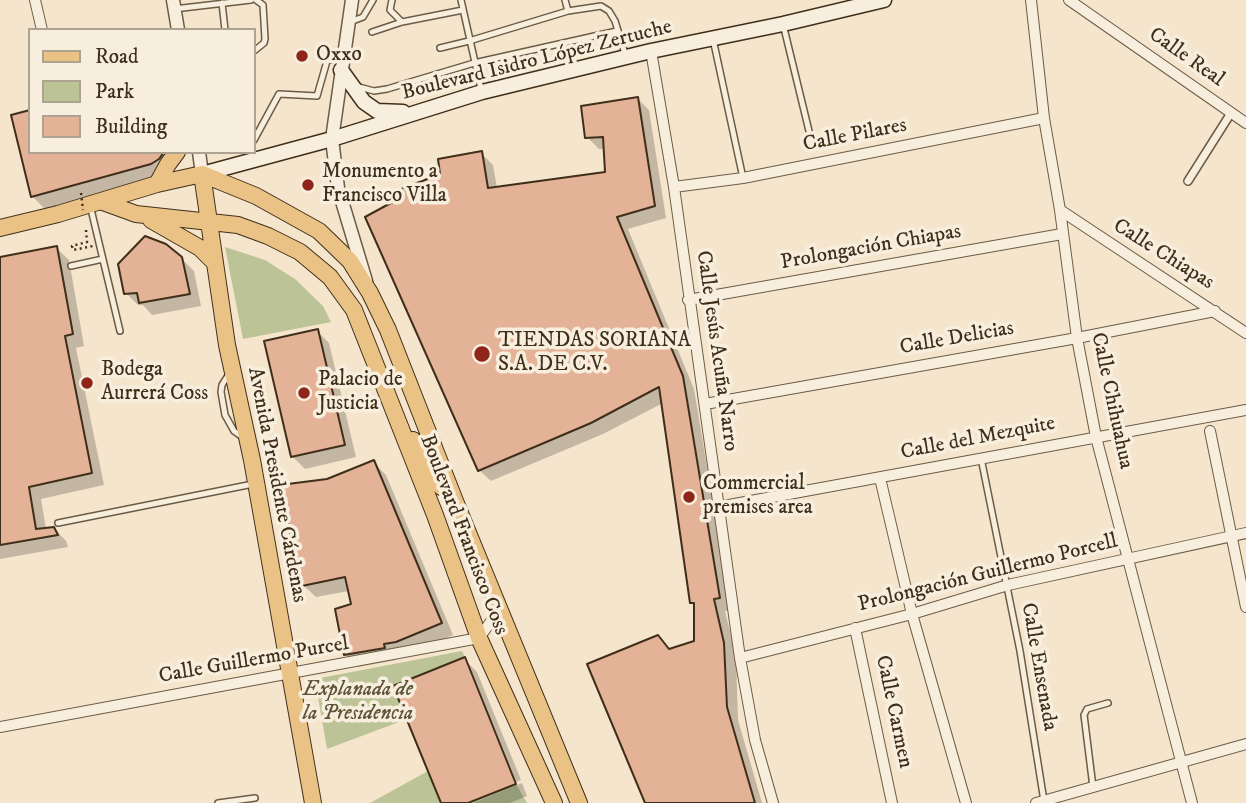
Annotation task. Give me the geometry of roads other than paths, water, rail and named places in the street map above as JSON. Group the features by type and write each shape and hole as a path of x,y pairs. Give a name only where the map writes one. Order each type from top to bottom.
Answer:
{"main road":[{"name":"Boulevard Isidro López Zertuche","path":"202,174 244,158 332,139 482,92 651,51 884,0"},
{"path":"342,63 364,102 377,111 415,112"},
{"path":"157,184 176,154"},
{"path":"0,228 89,202 202,174"},
{"name":"Boulevard Francisco Coss","path":"202,174 256,195 319,231 350,261 370,293 388,330 579,803"},
{"name":"Avenida Presidente Cárdenas","path":"202,174 214,262 257,483 313,803"},
{"name":"Boulevard Francisco Coss","path":"89,202 136,214 238,225 300,252 330,277 354,310 435,515 479,638 554,803"},
{"path":"136,214 185,238 214,262"},
{"path":"388,399 443,491 455,501"},
{"path":"435,515 442,511 450,513 482,566"}],"street":[{"path":"35,0 42,28"},
{"path":"352,0 332,139 338,188 370,293"},
{"name":"Calle Chihuahua","path":"1031,0 1044,118 1077,338 1096,437 1192,803"},
{"name":"Calle Real","path":"1069,0 1246,123"},
{"path":"174,4 178,28"},
{"name":"Calle Jesús Acuña Narro","path":"651,51 674,187 740,657 755,740 773,803"},
{"path":"1188,181 1231,113"},
{"name":"Calle Pilares","path":"674,187 743,178 1044,118"},
{"path":"199,154 202,174"},
{"name":"Calle Chiapas","path":"1060,211 1246,333"},
{"name":"Prolongación Chiapas","path":"688,300 1062,234"},
{"name":"Calle Delicias","path":"705,404 1215,311"},
{"name":"Calle del Mezquite","path":"718,507 1246,410"},
{"path":"1210,431 1246,607"},
{"path":"880,478 912,614 966,803"},
{"name":"Prolongación Guillermo Porcell","path":"740,657 912,614 1008,585 1246,533"},
{"path":"479,638 499,609"},
{"name":"Calle Carmen","path":"855,628 892,803"},
{"name":"Calle Guillermo Purcel","path":"0,727 479,638"},
{"path":"1040,802 1246,744"}],"lane":[{"path":"174,4 253,0 263,5 265,38 264,43 256,49"},
{"path":"349,22 363,17 373,0"},
{"path":"392,0 390,10 402,22"},
{"path":"461,0 482,92"},
{"path":"565,0 568,11"},
{"path":"222,3 225,28"},
{"path":"440,48 568,11 601,6 610,11 615,20 626,57"},
{"path":"372,32 402,22 463,10"},
{"path":"783,24 808,131"},
{"path":"351,83 374,91 474,63 617,31"},
{"path":"713,39 743,178"},
{"path":"256,136 279,94 317,96 327,61 342,63"},
{"path":"89,202 120,331"},
{"path":"71,266 103,259"},
{"name":"Calle Ensenada","path":"981,458 1008,585 1040,802"},
{"path":"58,523 257,483"},
{"path":"1093,787 1084,715 1087,709 1108,704"},
{"path":"218,803 255,798"}],"place":[{"name":"Oxxo","path":"302,56"},
{"name":"Monumento a Francisco Villa","path":"308,185"},
{"name":"TIENDAS SORIANA S.A. DE C.V.","path":"482,354"},
{"name":"Bodega Aurrerá Coss","path":"87,383"},
{"name":"Palacio de Justicia","path":"304,393"},
{"name":"Commercial premises area","path":"689,497"}],"park label":[{"name":"Explanada de la Presidencia","path":"358,703"}]}
